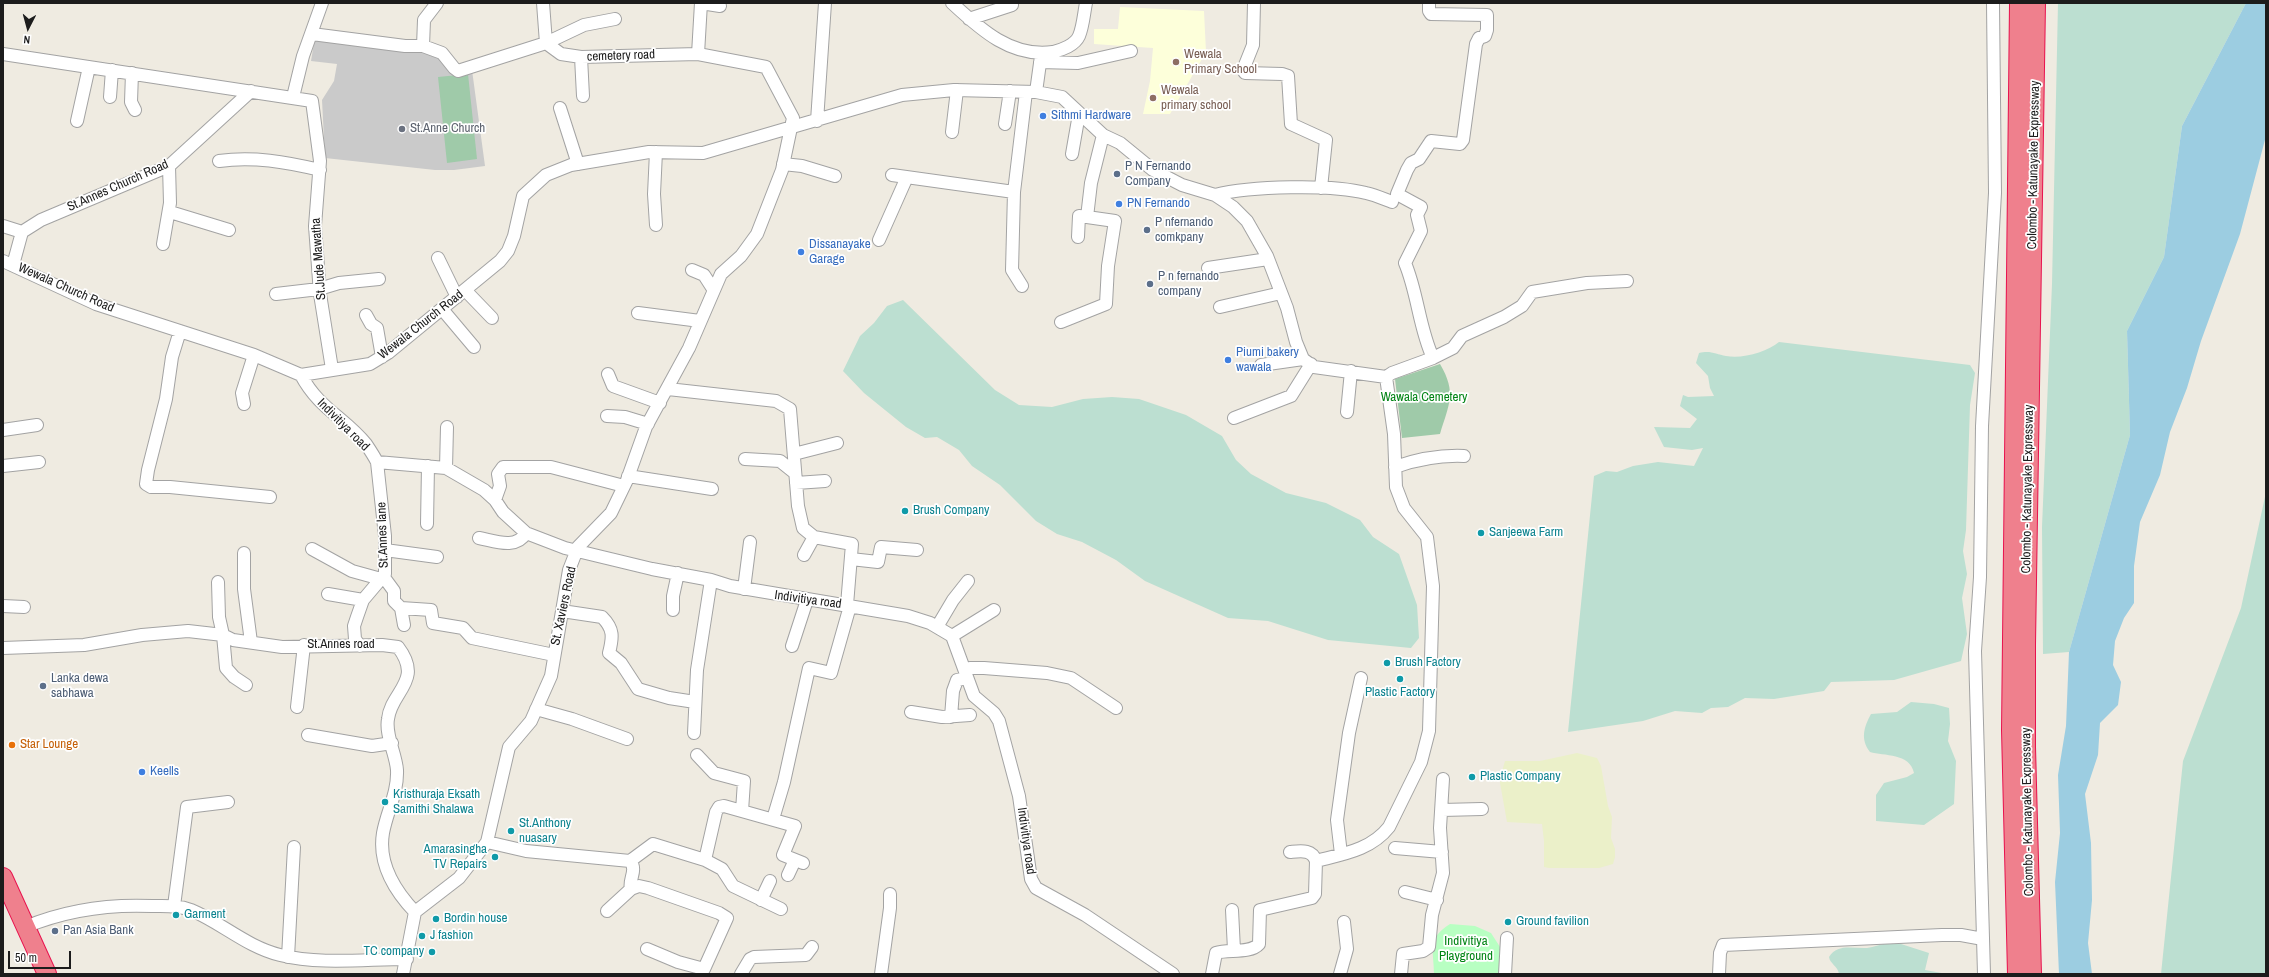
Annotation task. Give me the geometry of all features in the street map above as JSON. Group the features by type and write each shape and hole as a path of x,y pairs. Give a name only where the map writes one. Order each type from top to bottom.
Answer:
{"highway":[{"name":"Colombo - Katunayake Expressway","path":"2018,974 2011,730 2019,3"},
{"name":"Colombo - Katunayake Expressway","path":"2032,974 2026,747 2026,636 2036,3"},
{"path":"3,877 47,974"},
{"path":"3,902 35,974"}],"street":[{"path":"3,54 293,97 303,56 322,3"},
{"path":"422,46 424,20 437,3"},
{"path":"543,3 546,43"},
{"path":"698,54 701,3 720,6"},
{"path":"816,121 825,3"},
{"path":"952,3 969,19 1010,48 1041,58 1078,63 1131,51"},
{"path":"1041,58 1060,51 1073,44 1079,36 1086,3"},
{"path":"1254,3 1253,45 1243,70 1245,73 1282,74 1288,76 1291,124 1326,140 1321,188"},
{"path":"1429,3 1429,11 1431,14 1487,14 1487,30 1485,36 1479,38 1476,44 1463,140 1460,144 1431,140 1419,159 1411,163 1398,194 1421,207 1417,215 1421,231 1405,263 1418,303 1425,339 1433,358"},
{"path":"1984,974 1974,651 1980,577 1982,426 1995,194 1993,3"},
{"path":"969,19 1012,5"},
{"path":"312,34 405,46 422,46 442,53 458,71 546,43 584,25 615,19"},
{"name":"cemetery road","path":"546,43 561,54 581,58 698,54 766,67 793,118 790,129"},
{"path":"581,58 583,96"},
{"path":"1022,286 1012,270 1014,192 1031,92 1041,58"},
{"path":"77,121 89,67"},
{"path":"110,97 112,70"},
{"path":"132,73 131,102 136,110"},
{"path":"952,132 956,90"},
{"name":"Wewala Church Road","path":"8,263 96,304 254,355 301,375 370,364 382,357 461,294 500,261 508,251 514,236 523,196 546,175 578,164 656,152 703,153 790,129 902,95 956,90 1031,92 1062,97 1103,135 1120,144 1153,170 1182,185 1215,194"},
{"name":"St.Annes Church Road","path":"22,232 41,220 169,166 251,91"},
{"path":"1005,124 1010,92"},
{"name":"St.Jude Mawatha","path":"293,97 312,101 320,170 315,226 319,289 332,370"},
{"path":"560,108 578,164"},
{"path":"1072,154 1080,114"},
{"name":"St. Xaviers Road","path":"415,912 458,878 487,842 509,747 530,721 551,676 569,570 578,547 611,513 626,481 648,424 689,348 713,289 721,274 741,256 757,234 770,205 783,164 790,129"},
{"path":"1087,217 1091,183 1103,135"},
{"path":"656,152 654,194 656,225"},
{"path":"219,161 237,158 269,160 320,170"},
{"path":"783,164 802,166 835,176"},
{"path":"163,244 170,212 169,166"},
{"path":"892,175 1014,192"},
{"path":"879,240 907,177"},
{"path":"1215,194 1240,189 1321,188 1366,192 1392,202"},
{"path":"1215,194 1233,207 1246,221 1268,259 1307,361 1314,367 1386,377 1392,372 1433,358 1453,348 1462,336 1504,317 1522,306 1532,292 1587,283 1627,281"},
{"path":"170,212 229,230"},
{"path":"1062,322 1079,313 1106,304 1108,266 1115,221 1079,216 1078,237"},
{"path":"3,226 22,232 8,263"},
{"path":"438,258 461,294 492,318"},
{"path":"1208,268 1268,259"},
{"path":"692,270 704,275 713,289"},
{"path":"276,294 319,289 339,283 379,279"},
{"path":"1220,307 1281,292"},
{"path":"442,309 474,347"},
{"path":"638,313 700,322"},
{"path":"366,315 371,324 377,328 382,357"},
{"path":"180,331 172,357 166,399 148,470 146,484 152,487 170,487 270,497"},
{"path":"244,404 242,393 254,355"},
{"path":"1261,365 1307,361"},
{"path":"1234,418 1291,396 1307,361"},
{"path":"1347,412 1351,371"},
{"path":"608,374 612,386 660,403"},
{"name":"Indivitiya road","path":"301,375 314,396 365,444 378,462 446,468 484,490 495,500 503,512 526,533 577,551 592,553 652,569 711,580 744,589 908,616 937,627 952,636 974,696 994,713 1001,727 1019,796 1031,879 1036,888 1085,916 1173,974"},
{"path":"1316,861 1370,845 1382,836 1389,827 1422,762 1429,731 1433,639 1431,572 1427,537 1404,508 1396,487 1394,434 1386,377"},
{"path":"668,389 776,401 790,409 798,506 803,528 814,537 852,544 849,606 831,673 809,668 784,782 773,820"},
{"path":"608,416 625,416 648,424"},
{"path":"3,430 37,425"},
{"path":"446,468 447,427"},
{"path":"794,454 837,442"},
{"path":"1395,467 1419,459 1445,455 1464,456"},
{"path":"745,459 780,461 795,478 825,481"},
{"path":"3,466 39,462"},
{"name":"St.Annes lane","path":"360,646 356,640 354,626 363,600 382,577 385,550 383,508 378,462"},
{"path":"427,524 428,466"},
{"path":"495,500 500,486 498,474 503,467 551,467 626,481 712,489"},
{"path":"479,538 512,544 522,539 526,533"},
{"path":"804,554 814,537"},
{"path":"744,589 750,542"},
{"path":"851,559 878,562 881,547 917,550"},
{"path":"312,549 352,571 382,577 394,591 394,601 401,608 404,625"},
{"path":"385,550 437,558"},
{"path":"244,553 244,589 251,642"},
{"path":"673,610 673,596 678,573"},
{"path":"694,733 695,702 711,580"},
{"path":"937,627 953,600 968,581"},
{"path":"218,582 219,617 223,635 226,668 234,677 246,685"},
{"path":"328,594 363,600"},
{"path":"792,646 807,600"},
{"path":"3,606 24,607"},
{"path":"401,608 431,610 433,623 463,628 472,638 554,655"},
{"path":"562,610 602,617 606,621 612,631 613,640 609,653 621,663 638,689 669,698 695,702"},
{"path":"952,636 994,610"},
{"name":"St.Annes road","path":"3,648 84,645 142,635 188,631 223,635 233,640 282,647 304,645 382,645 398,647 406,659 407,680 388,719 397,771 395,795 383,833 383,848 390,880 415,912"},
{"path":"297,706 304,645"},
{"path":"951,717 953,691 957,680 966,675 970,668 1047,673 1071,678 1116,708"},
{"path":"1341,854 1336,820 1351,726 1361,678"},
{"path":"536,709 572,718 627,739"},
{"path":"911,712 951,717 970,714"},
{"path":"308,735 372,746 392,743"},
{"path":"697,755 714,773 744,781 742,811"},
{"path":"1401,974 1403,954 1423,951 1429,947 1432,915 1443,874 1440,828 1443,778"},
{"path":"174,906 187,807 228,802"},
{"path":"706,860 716,812 719,807 724,806 795,826 783,854 799,861 788,875"},
{"path":"1442,810 1482,809"},
{"path":"487,842 526,851 630,861 652,844 706,860 722,868 733,886 781,909"},
{"path":"288,957 294,847"},
{"path":"1395,848 1442,852"},
{"path":"1212,974 1216,953 1252,949 1259,944 1260,910 1312,898 1315,894 1316,861 1314,856 1308,852 1290,852"},
{"path":"630,861 633,871 630,885 631,889"},
{"path":"761,900 770,881"},
{"path":"607,911 631,889 639,886 662,892 719,913 726,918 704,969 678,962 647,949"},
{"path":"1405,892 1437,900"},
{"path":"880,974 890,908 890,894"},
{"path":"25,927 44,919 99,906 174,906 192,911 257,947 288,957 324,960 407,959"},
{"path":"1232,910 1234,950"},
{"path":"403,974 415,912"},
{"path":"1340,974 1347,949 1344,922"},
{"path":"1719,974 1720,953 1723,945 1942,935 1961,935 1983,940"},
{"path":"1505,974 1507,938"},
{"path":"741,974 750,959 754,957 806,955 812,947"}],"shaded area":[{"path":"2058,3 2246,3 2182,126 2164,257 2127,331 2130,435 2069,652 2043,654 2042,527 2052,284"},
{"name":"Wewala Primary School","path":"1120,7 1204,11 1206,52 1170,114 1143,114 1150,81 1153,48 1094,44 1094,29 1118,29"},
{"name":"St.Anne Church","path":"315,37 427,48 450,65 472,70 485,166 454,170 435,170 325,158 322,100 334,81 337,64 311,61"},
{"path":"903,300 995,390 1019,405 1052,407 1083,399 1112,397 1139,399 1186,415 1222,436 1236,460 1251,474 1286,493 1326,503 1360,520 1373,537 1399,554 1417,605 1419,638 1411,648 1328,640 1268,621 1228,618 1145,581 1116,560 1082,542 1057,534 1036,521 1000,485 972,466 959,450 937,437 925,438 906,427 864,393 843,371 860,336 874,323 887,306"},
{"path":"1779,342 1970,365 1975,373 1970,405 1966,530 1963,551 1967,574 1962,598 1967,634 1961,661 1894,680 1831,682 1824,691 1774,699 1745,698 1728,707 1711,708 1702,713 1675,711 1643,721 1568,732 1594,476 1606,471 1617,472 1633,466 1658,462 1694,466 1703,448 1692,450 1664,447 1654,427 1690,428 1697,419 1680,406 1683,395 1688,397 1714,396 1710,388 1708,376 1696,363 1699,353 1710,352 1733,357 1747,356 1768,349"},
{"path":"2266,492 2266,974 2161,974 2183,761 2241,608"},
{"path":"1911,702 1934,704 1949,708 1950,724 1948,741 1956,761 1954,804 1924,825 1876,821 1876,795 1884,783 1907,777 1914,773 1912,767 1907,762 1896,756 1870,752 1864,738 1866,724 1871,714 1897,712"},
{"path":"1577,753 1597,758 1601,766 1608,806 1612,817 1611,838 1615,849 1613,864 1599,868 1544,867 1544,841 1542,824 1507,822 1500,783 1505,761 1540,761"},
{"path":"1889,943 1901,944 1929,953 1925,970 1947,974 1839,974 1829,957 1841,948 1867,948"}],"green space":[{"path":"468,74 477,159 447,163 438,77"},
{"name":"Wawala Cemetery","path":"1440,364 1448,383 1450,399 1440,434 1402,438 1395,379"},
{"name":"Indivitiya Playground","path":"1450,924 1475,926 1491,933 1502,950 1502,974 1434,974 1434,940 1442,929"}],"water":[{"path":"2246,3 2266,3 2266,136 2240,234 2201,341 2187,388 2170,432 2160,475 2140,522 2134,566 2134,603 2124,618 2115,641 2113,665 2121,682 2118,705 2100,723 2098,755 2085,794 2091,843 2092,900 2088,943 2092,974 2059,974 2055,882 2060,833 2058,775 2066,726 2069,652 2130,435 2127,331 2164,257 2182,126"}],"place":[{"name":"Wewala Primary School","path":"1176,62"},
{"name":"Wewala primary school","path":"1153,98"},
{"name":"Sithmi Hardware","path":"1043,116"},
{"name":"St.Anne Church","path":"402,129"},
{"name":"P N Fernando Company","path":"1117,174"},
{"name":"PN Fernando","path":"1119,204"},
{"name":"P nfernando comkpany","path":"1147,230"},
{"name":"Dissanayake Garage","path":"801,252"},
{"name":"P n fernando company","path":"1150,284"},
{"name":"Piumi bakery wawala","path":"1228,360"},
{"name":"Brush Company","path":"905,511"},
{"name":"Sanjeewa Farm","path":"1481,533"},
{"name":"Brush Factory","path":"1387,663"},
{"name":"Plastic Factory","path":"1400,679"},
{"name":"Lanka dewa sabhawa","path":"43,686"},
{"name":"Star Lounge","path":"12,745"},
{"name":"Keells","path":"142,772"},
{"name":"Plastic Company","path":"1472,777"},
{"name":"Kristhuraja Eksath Samithi Shalawa","path":"385,802"},
{"name":"St.Anthony nuasary","path":"511,831"},
{"name":"Amarasingha TV Repairs","path":"495,857"},
{"name":"Garment","path":"176,915"},
{"name":"Bordin house","path":"436,919"},
{"name":"Ground favilion","path":"1508,922"},
{"name":"Pan Asia Bank","path":"55,931"},
{"name":"J fashion","path":"422,936"},
{"name":"TC company","path":"432,952"}]}
